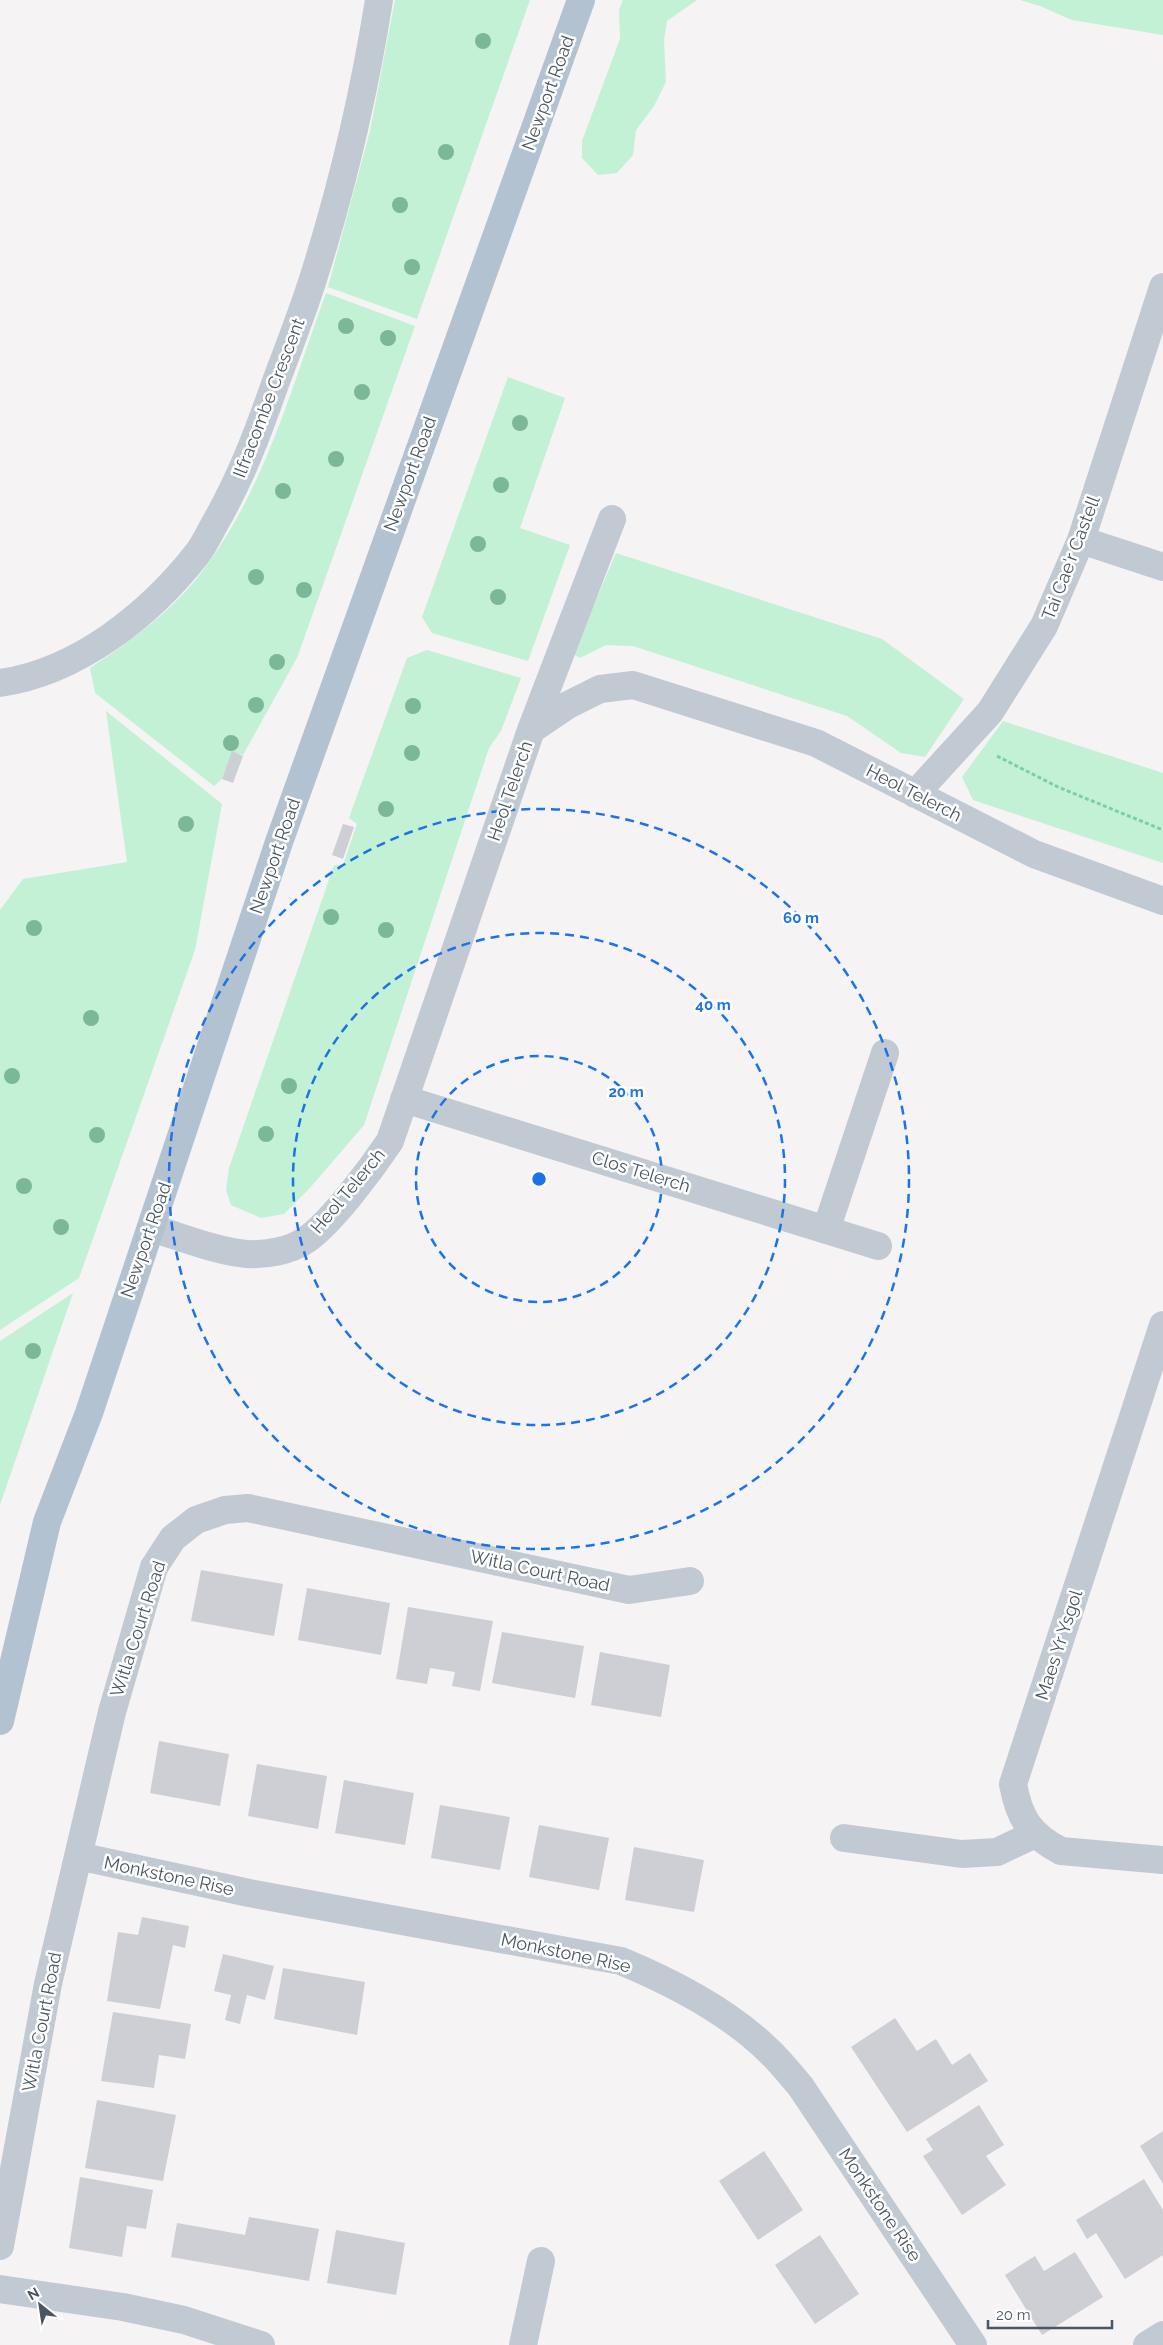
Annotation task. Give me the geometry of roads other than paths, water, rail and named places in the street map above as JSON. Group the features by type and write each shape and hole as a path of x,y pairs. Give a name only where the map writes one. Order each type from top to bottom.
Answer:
{"main road":[{"name":"Newport Road","path":"0,1721 48,1522 89,1413 283,833 582,0"}],"street":[{"name":"Ilfracombe Crescent","path":"0,683 44,672 81,655 110,636 175,580 198,552 226,504 247,463 329,228 360,103 379,0"},
{"name":"Tai Cae'r Castell","path":"915,794 990,712 1044,626 1081,540 1163,287"},
{"path":"531,730 612,519"},
{"path":"1081,540 1163,567"},
{"name":"Heol Telerch","path":"151,1228 246,1254 284,1250 306,1240 329,1218 375,1163 390,1141 531,730 568,705 600,689 633,685 816,743 1034,854 1163,900"},
{"path":"826,1230 885,1053"},
{"name":"Clos Telerch","path":"404,1099 878,1246"},
{"name":"Maes Yr Ysgol","path":"1163,1325 1013,1784 1017,1804 1025,1822 1047,1844 1061,1851 1163,1860"},
{"name":"Witla Court Road","path":"0,2246 48,1984 112,1712 154,1567 173,1538 196,1520 225,1510 248,1508 629,1590 690,1581"},
{"path":"844,1838 962,1854 997,1852 1035,1834"},
{"name":"Monkstone Rise","path":"78,1856 249,1893 621,1961 658,1976 698,1999 743,2029 770,2052 802,2087 973,2345"},
{"path":"523,2345 541,2261"},
{"path":"0,2289 123,2307 175,2318 261,2345"},
{"path":"1147,2345 1163,2335"}]}
